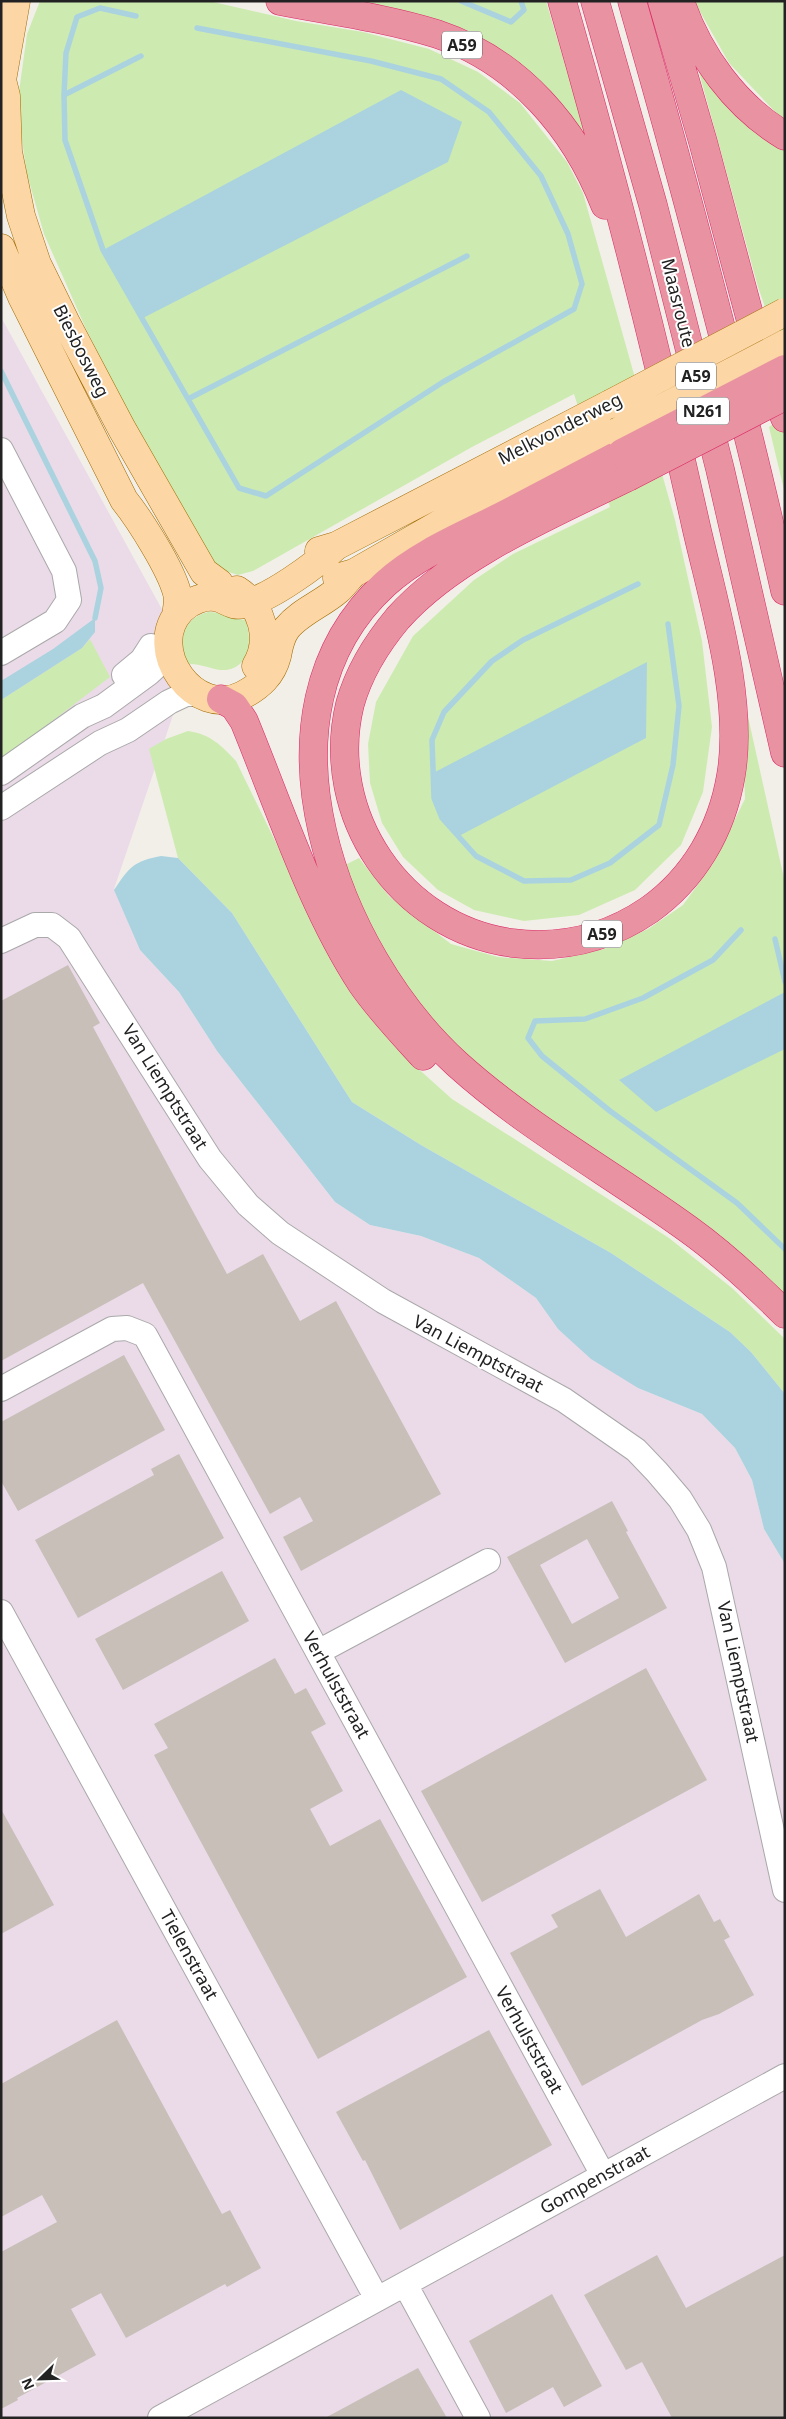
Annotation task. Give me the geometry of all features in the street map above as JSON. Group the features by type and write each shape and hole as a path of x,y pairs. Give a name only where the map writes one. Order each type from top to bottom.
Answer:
{"highway":[{"name":"A59","path":"280,1 401,24 438,35 478,53 498,65 533,93 567,131 593,174 621,244 646,322"},
{"name":"A59","path":"531,526 457,568 428,589 389,630 364,668 351,703 345,758 349,789 366,840 380,864 412,899 450,924 473,934 501,942 548,945 581,940 614,930 634,920 673,890 704,853 722,814 732,773 732,713 728,675 684,471 646,322 611,170 562,1"},
{"name":"Maasroute","path":"595,1 653,205 694,365 785,753"},
{"name":"Maasroute","path":"632,1 687,194 756,465 785,591"},
{"path":"662,1 703,142 763,366 785,418"},
{"path":"680,1 689,28 703,52 731,91 746,106 785,136"},
{"name":"N261","path":"531,526 622,454 785,369"},
{"name":"N261","path":"622,454 785,396"},
{"path":"622,454 449,542 386,584 351,624 336,646 320,688 314,729 315,775 327,848 350,914 379,969 416,1022 458,1065 580,1158 670,1217 717,1251 750,1279 785,1314"},
{"path":"201,691 234,706 244,721 323,913 353,969 383,1011 424,1058 462,1089 523,1130 580,1158"}],"main road":[{"name":"Biesbosweg","path":"16,1 2,80 6,96 5,120 13,183 21,216 38,264 139,460 204,572 236,592"},
{"name":"Biesbosweg","path":"6,96 11,82 28,1"},
{"name":"Biesbosweg","path":"1,248 22,297 124,500 138,518 172,605"},
{"name":"Melkvonderweg","path":"236,592 320,562 336,546 785,312"},
{"name":"Melkvonderweg","path":"273,637 338,590 354,573 450,518 622,454 785,344"},
{"path":"199,584 236,592 260,617 273,637 273,669 266,679 241,696 201,691 175,670 160,645 169,634 172,605 199,584"},
{"path":"172,605 190,603 201,598 219,598 236,606 236,592"},
{"path":"201,691 196,678 224,684 240,680 258,664 264,647 273,637"}],"street":[{"path":"1,450 64,571 68,600 55,621 1,653"},
{"path":"1,773 82,716 99,695 160,645"},
{"path":"1,808 100,743 122,721 176,683 201,691"},
{"name":"Van Liemptstraat","path":"8,937 36,925 52,925 69,938 210,1159 248,1206 280,1233 383,1302 564,1400 636,1450 658,1472 680,1499 699,1530 714,1567 785,1890"},
{"name":"Verhulststraat","path":"1,1389 112,1329 127,1328 145,1335 603,2176"},
{"path":"318,1652 488,1562"},
{"name":"Tielenstraat","path":"1,1612 377,2299"},
{"name":"Gompenstraat","path":"160,2418 785,2076"},
{"path":"405,2284 478,2418"}],"shaded area":[{"path":"1,317 191,662 114,889 140,950 179,992 217,1051 335,1202 370,1225 421,1236 479,1258 536,1298 558,1329 638,1388 702,1414 735,1448 752,1480 764,1529 785,1564 785,2418 1,2418"}],"green space":[{"path":"40,1 209,1 296,21 363,32 429,49 478,72 520,103 567,162 583,193 675,520 702,641 712,727 703,792 681,845 635,890 579,915 524,921 474,910 438,890 403,857 382,823 370,783 368,744 376,702 413,636 474,580 513,554 610,507 574,394 472,447 253,571 238,575 216,568 176,507 87,331 44,234 27,174 17,106 27,34"},
{"path":"315,1 546,1 585,131 588,149 530,80"},
{"path":"694,1 785,1 785,119 779,116 729,63"},
{"path":"694,54 785,147 785,364 758,287"},
{"path":"779,420 785,430 785,494 769,427"},
{"path":"208,612 245,620 249,635 248,651 245,658 234,668 221,670 187,664 183,648 184,632 192,620"},
{"path":"90,639 110,677 1,760 1,700 82,648"},
{"path":"741,685 785,883 785,1295 712,1229 517,1097 462,1056 420,1011 359,912 345,865 359,858 389,896 451,944 498,957 552,961 604,949 648,929 683,905 712,865 745,799"},
{"path":"188,731 196,732 215,741 236,761 343,980 404,1056 452,1099 669,1238 732,1288 785,1339 785,1394 751,1352 730,1332 611,1253 421,1145 352,1102 232,913 178,858 149,749 166,739"}],"water":[{"path":"401,90 462,122 448,162 141,319 103,250"},
{"path":"95,618 95,632 82,648 1,700 1,681 53,649"},
{"path":"647,662 646,738 457,837 439,807 433,773"},
{"path":"161,856 178,858 232,913 352,1102 421,1145 611,1253 730,1332 751,1352 785,1394 785,1564 764,1529 752,1480 735,1448 702,1414 638,1388 591,1359 558,1329 536,1298 479,1258 421,1236 370,1225 335,1202 217,1051 179,992 140,950 114,890 133,866 144,860"},
{"path":"785,992 785,1049 656,1112 619,1080"}],"building":[{"path":"68,965 100,1023 93,1027 227,1274 263,1254 300,1321 336,1301 441,1494 301,1571 283,1537 313,1521 300,1497 270,1514 143,1283 1,1361 1,1001"},
{"path":"124,1355 165,1430 18,1511 1,1481 1,1422"},
{"path":"179,1454 224,1538 78,1618 35,1540 154,1475 151,1469"},
{"path":"612,1501 628,1531 626,1532 667,1608 565,1663 507,1557","holes":["587,1539 619,1598 572,1624 540,1565"]},
{"path":"222,1571 249,1621 123,1690 95,1639"},
{"path":"275,1658 295,1694 306,1688 326,1724 311,1732 343,1791 310,1809 330,1846 380,1819 467,1977 318,2059 154,1755 168,1748 154,1724"},
{"path":"646,1668 707,1780 482,1902 421,1791"},
{"path":"1,1809 54,1905 1,1934"},
{"path":"600,1889 626,1937 699,1894 714,1922 720,1919 730,1937 724,1940 754,1995 719,2014 702,2020 582,2086 510,1953 558,1927 551,1915"},
{"path":"117,2020 222,2214 230,2210 261,2268 227,2287 225,2284 126,2338 101,2293 71,2309 96,2355 17,2398 18,2400 1,2409 1,2252 57,2222 42,2195 1,2217 1,2084"},
{"path":"489,2030 552,2145 400,2230 365,2160 363,2161 336,2112"},
{"path":"657,2255 686,2308 785,2255 785,2418 672,2418 642,2362 626,2370 584,2295"},
{"path":"552,2294 602,2386 564,2407 553,2387 506,2413 469,2341"},
{"path":"418,2368 447,2418 325,2418 364,2397"}],"waterway":[{"path":"461,1 511,22 524,10 521,1"},
{"path":"64,95 66,53 77,17 100,8 136,16"},
{"path":"197,28 371,61 441,79 489,112 541,176 568,234 582,284 574,309 443,382 266,496 239,488 188,399 467,256"},
{"path":"141,56 64,95 65,140 103,250 188,399"},
{"path":"1,371 95,561 101,588 95,618"},
{"path":"638,584 523,640 492,661 444,712 432,740 434,798 442,818 476,856 524,881 571,880 610,863 659,825 673,765 679,706 668,624"},
{"path":"741,930 713,960 643,998 585,1019 535,1021 528,1038 542,1056 610,1111 737,1203 785,1249"},
{"path":"775,939 785,982"}]}
